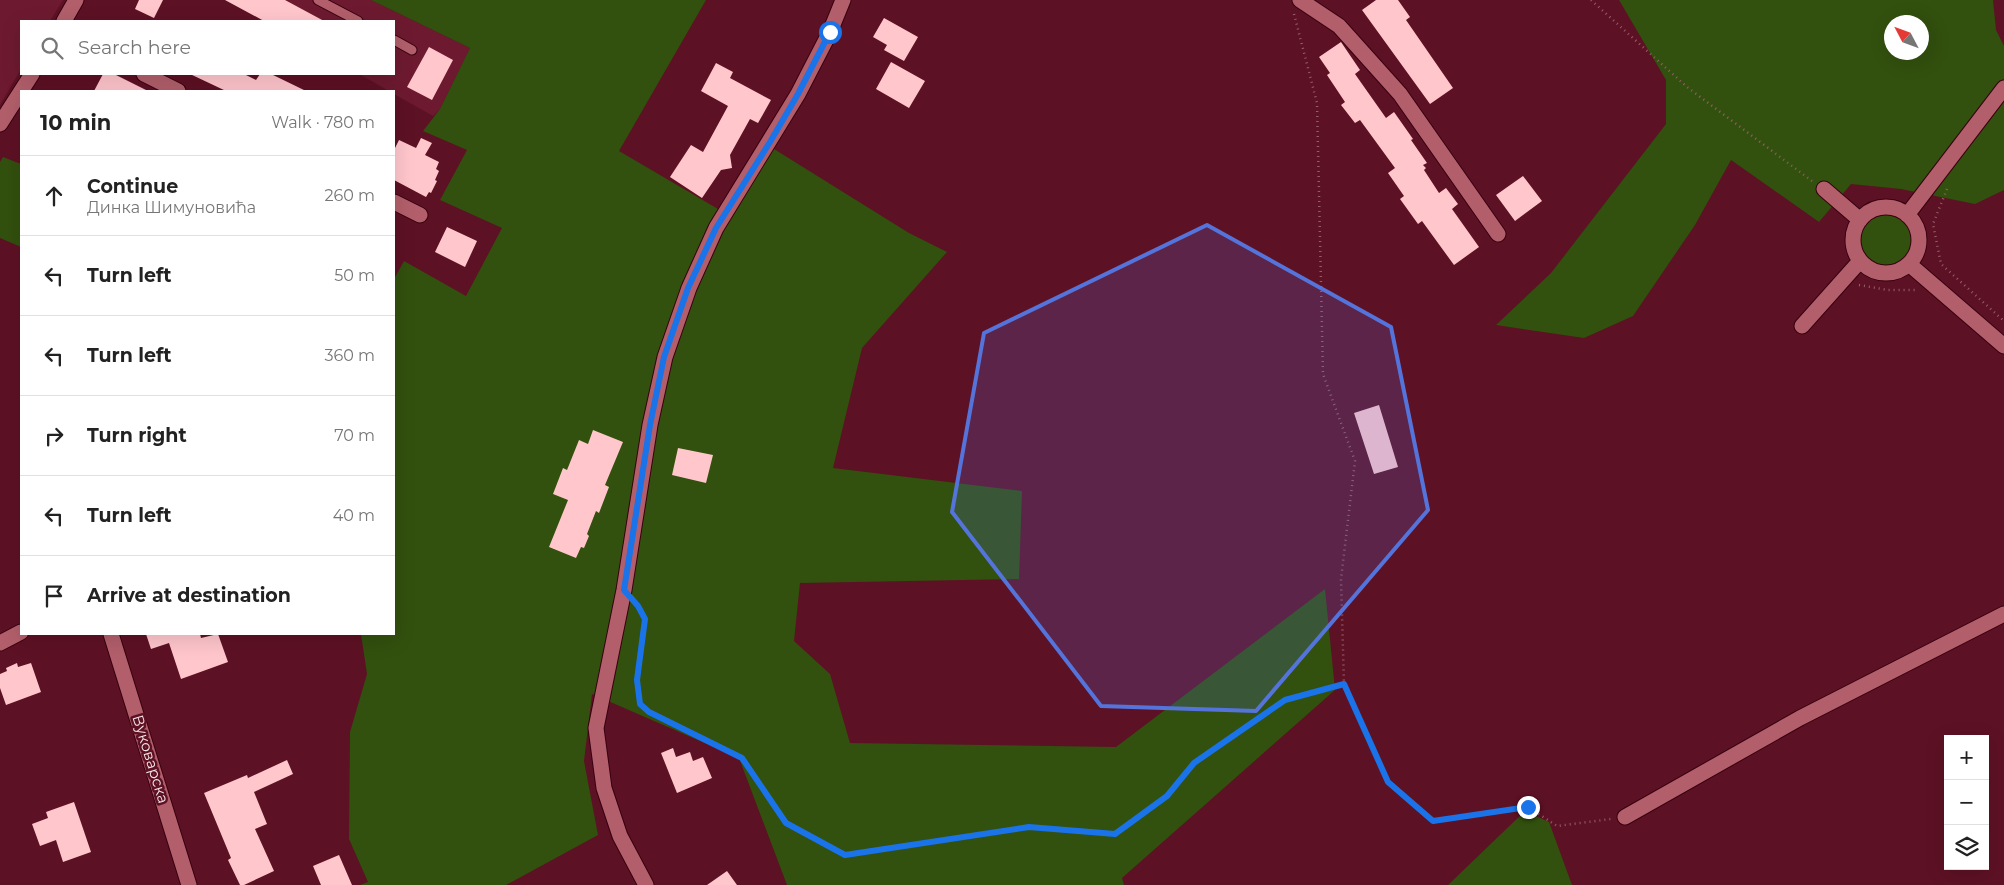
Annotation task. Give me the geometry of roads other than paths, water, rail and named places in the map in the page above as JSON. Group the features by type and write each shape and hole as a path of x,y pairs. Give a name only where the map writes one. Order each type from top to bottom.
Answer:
{"street":[{"path":"65,20 76,0"},
{"path":"646,885 620,836 604,788 596,728 624,590 654,405 664,357 688,288 716,228 798,94 830,32 843,0"},
{"path":"1297,5 1340,26 1400,94 1498,234"},
{"path":"22,90 31,75"},
{"path":"146,75 176,90"},
{"path":"1907,215 2004,88"},
{"path":"0,124 20,93"},
{"path":"1824,189 1860,220"},
{"path":"395,202 420,215"},
{"path":"1888,207 1907,215 1914,223 1918,233 1919,244 1916,255 1909,264 1900,270 1889,273 1878,272 1868,268 1860,261 1854,251 1853,240 1860,220 1868,213 1888,207"},
{"path":"1802,326 1860,261"},
{"path":"1909,264 2004,346"},
{"path":"1625,817 1800,718 2004,614"},
{"path":"0,642 20,632"},
{"name":"Вуковарска","path":"111,635 189,885"}],"lane":[{"path":"318,0 356,20"},
{"path":"395,41 412,50"}]}
